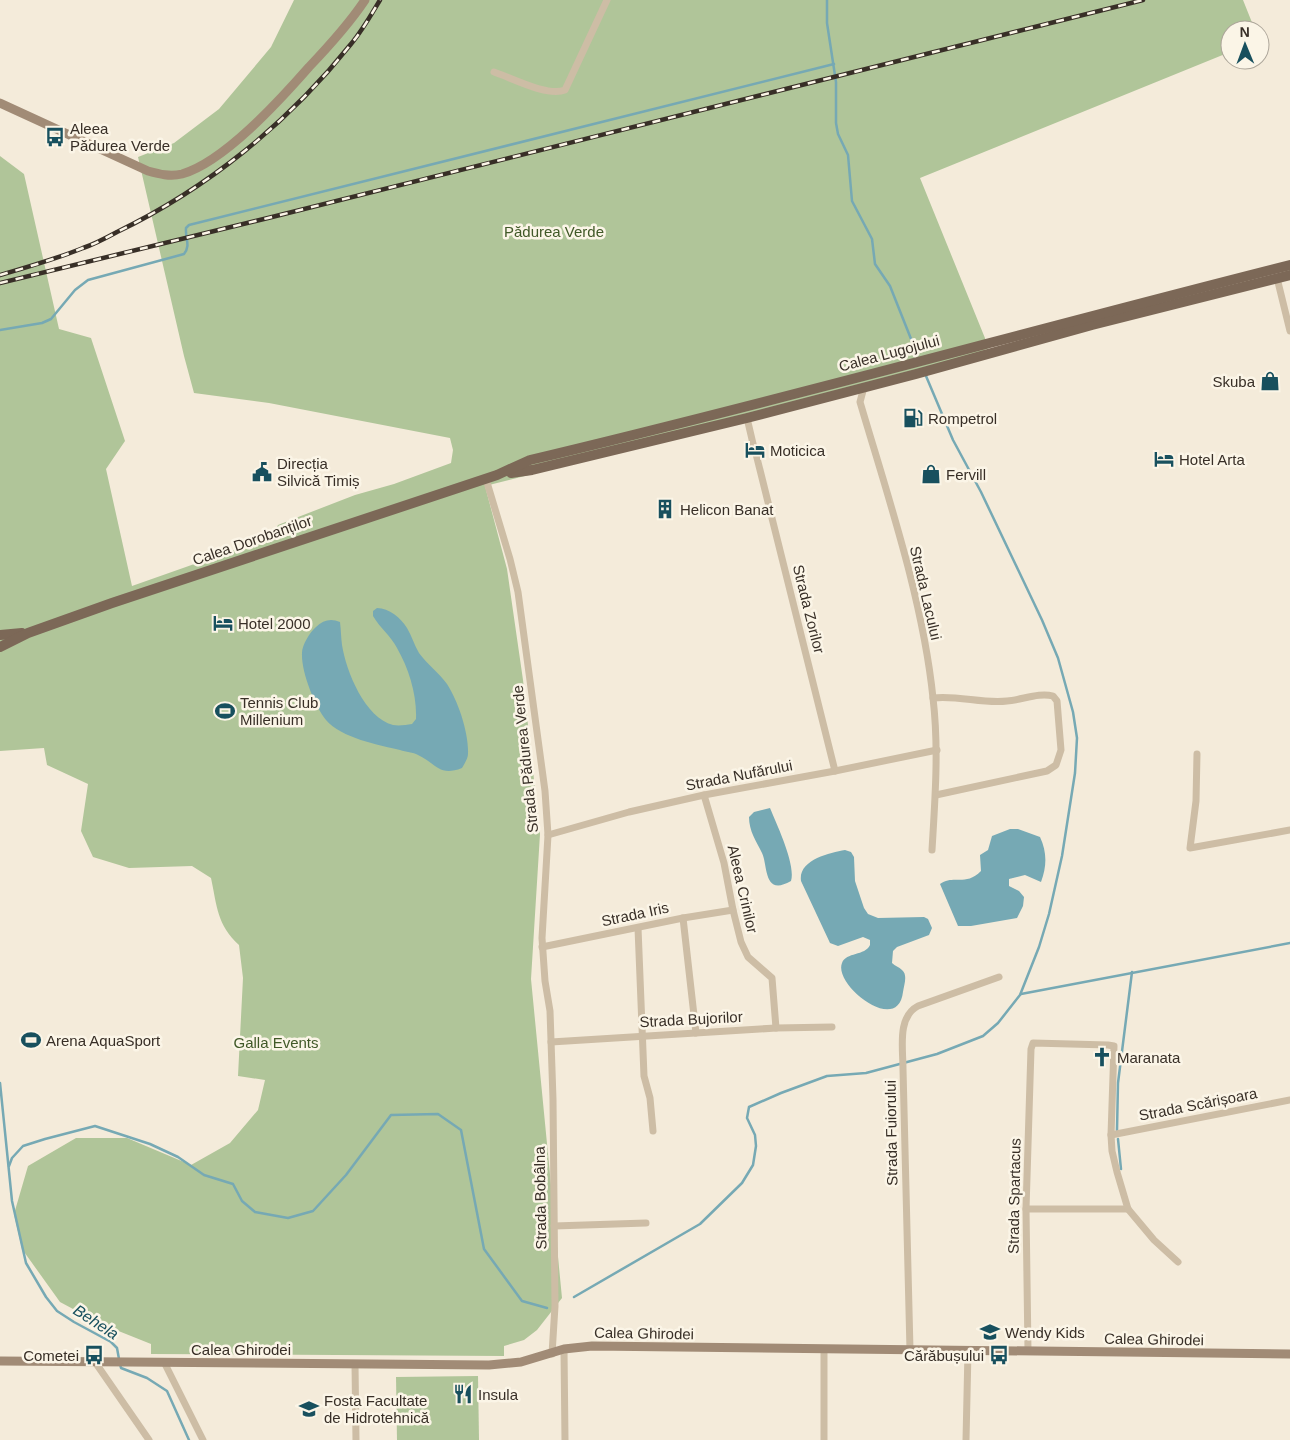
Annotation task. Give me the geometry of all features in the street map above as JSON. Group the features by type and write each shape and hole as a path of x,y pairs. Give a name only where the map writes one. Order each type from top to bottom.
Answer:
{"main road":[{"name":"Calea Lugojului","path":"486,479 530,460 744,408 1290,265"},
{"name":"Calea Lugojului","path":"498,475 541,468 747,418 1100,323 1290,275"},
{"name":"Calea Dorobanților","path":"0,646 28,633 272,549 486,479"},
{"name":"Calea Dorobanților","path":"0,635 28,633"}],"street":[{"path":"0,103 148,171 172,176 183,173 215,157 258,121 328,47 366,0"},
{"path":"494,72 548,92 565,90 607,0"},
{"path":"1276,278 1290,331"},
{"path":"846,392 860,402 864,387"},
{"name":"Strada Lacului","path":"860,402 915,598 924,639 933,698 937,750 932,850"},
{"name":"Strada Zorilor","path":"747,418 835,771"},
{"name":"Strada Pădurea Verde","path":"486,479 513,567 521,608 542,757 548,834 542,947 550,1012 551,1042"},
{"path":"933,698 945,697 991,702 1043,695 1053,696 1057,701 1061,750 1056,765 1047,771 936,794"},
{"name":"Strada Nufărului","path":"548,834 629,812 704,795 937,750"},
{"path":"1197,754 1196,801 1190,848 1290,830"},
{"name":"Aleea Crinilor","path":"704,795 724,863 741,942 748,957 772,978 776,1028"},
{"name":"Strada Iris","path":"542,947 683,918 733,910"},
{"path":"683,918 696,1033"},
{"path":"638,928 644,1076 650,1098 653,1131"},
{"name":"Strada Fuiorului","path":"910,1350 903,1069 904,1026 906,1018 913,1008 983,981 999,977"},
{"name":"Strada Bujorilor","path":"551,1042 776,1028 832,1027"},
{"name":"Strada Bobâlna","path":"551,1042 555,1306 552,1354"},
{"name":"Strada Spartacus","path":"1028,1351 1026,1209 1030,1048 1033,1043 1108,1044 1114,1046 1111,1135"},
{"name":"Strada Scărișoara","path":"1111,1135 1290,1100"},
{"path":"1111,1135 1116,1172 1128,1209 1154,1240 1178,1262"},
{"path":"1026,1209 1128,1209"},
{"path":"554,1226 646,1222"},
{"name":"Calea Ghirodei","path":"0,1360 489,1365 521,1362 564,1350 592,1346 1290,1354"},
{"path":"564,1350 565,1440"},
{"path":"824,1350 824,1440"},
{"path":"966,1440 968,1351"},
{"path":"95,1362 149,1440"},
{"path":"164,1362 204,1440"},
{"path":"355,1364 356,1440"}],"green space":[{"name":"Pădurea Verde","path":"294,0 1243,0 1251,20 1220,20 1220,56 920,178 989,348 930,374 485,486 507,569 523,680 540,834 531,979 562,1298 537,1330 524,1340 504,1346 504,1356 151,1354 151,1344 101,1324 60,1302 22,1249 14,1214 28,1166 76,1138 127,1138 191,1165 230,1143 258,1110 265,1080 238,1076 243,978 239,945 226,930 222,922 211,878 192,866 129,868 93,857 81,831 88,784 47,765 44,748 0,751 0,156 24,174 59,329 91,338 125,441 106,469 132,586 271,537 278,525 355,495 394,484 451,463 453,450 450,438 269,403 194,393 138,157 174,143 219,109 271,47"},
{"path":"478,1376 479,1440 397,1440 396,1377"}],"water":[{"path":"377,608 394,614 404,624 419,653 444,680 451,691 459,708 467,737 468,756 462,768 448,771 443,770 416,754 350,736 341,732 326,720 317,706 306,679 302,661 302,650 311,632 316,627 324,621 333,620 340,622 344,656 358,692 374,713 383,721 393,725 412,724 416,719 414,692 409,673 395,644 373,616 373,611"},
{"path":"770,808 791,865 791,881 782,885 775,885 768,878 764,858 753,836 749,822 749,817 754,812"},
{"path":"1010,829 1018,829 1040,837 1045,859 1041,882 1025,875 1009,879 1009,886 1019,891 1024,897 1023,906 1017,918 971,926 958,926 940,884 945,881 965,880 975,876 981,871 980,855 988,850 992,836"},
{"path":"845,850 851,852 854,857 855,881 864,908 868,914 878,918 924,917 928,919 932,928 929,935 897,947 893,951 892,963 904,972 905,980 899,1004 890,1009 879,1008 867,1002 847,983 842,972 844,960 868,948 870,940 863,937 838,946 830,943 801,881 801,874 809,863 831,853"}],"waterway":[{"path":"827,0 827,23 836,82 836,123 838,134 848,155 852,201 872,239 875,264 890,286 917,354"},
{"path":"0,330 42,323 51,319 75,290 88,280 184,254 187,245 186,228 189,225 834,64"},
{"path":"574,1297 700,1224 742,1183 753,1165 756,1146 755,1135 747,1118 749,1107 827,1076 866,1073 937,1054 983,1036 998,1023 1020,995 1039,947 1049,914 1062,856 1075,773 1077,738 1073,712 1058,658 1042,620 981,492 953,440 926,376"},
{"path":"1021,994 1290,943"},
{"path":"1117,1130 1118,1083 1132,972"},
{"name":"Behela","path":"0,1083 12,1201 26,1263 46,1297 57,1311 111,1342 117,1348 119,1359"},
{"path":"9,1166 12,1158 23,1146 95,1126 150,1144 178,1157 204,1175 233,1184 242,1201 255,1212 288,1218 313,1211 346,1175 391,1115 438,1114 461,1130 484,1249 522,1301 547,1308"},
{"path":"1118,1139 1121,1169"},
{"name":"Behela","path":"120,1364 121,1368 147,1378 167,1391 189,1440"}],"railway":[{"path":"0,275 96,243 151,215 214,174 273,127 301,101 355,39 380,0"},
{"path":"0,283 1143,0"}],"place":[{"name":"Aleea Pădurea Verde","path":"55,137"},
{"name":"Skuba","path":"1270,381"},
{"name":"Rompetrol","path":"913,418"},
{"name":"Moticica","path":"755,450"},
{"name":"Hotel Arta","path":"1164,459"},
{"name":"Direcția Silvică Timiș","path":"262,472"},
{"name":"Fervill","path":"931,474"},
{"name":"Helicon Banat","path":"665,509"},
{"name":"Hotel 2000","path":"223,623"},
{"name":"Tennis Club Millenium","path":"225,711"},
{"name":"Arena AquaSport","path":"31,1040"},
{"name":"Maranata","path":"1102,1057"},
{"name":"Wendy Kids","path":"990,1332"},
{"name":"Cometei","path":"94,1355"},
{"name":"Cărăbușului","path":"999,1355"},
{"name":"Insula","path":"463,1394"},
{"name":"Fosta Facultate de Hidrotehnică","path":"309,1409"}],"park label":[{"name":"Galla Events","path":"276,1042"}]}
